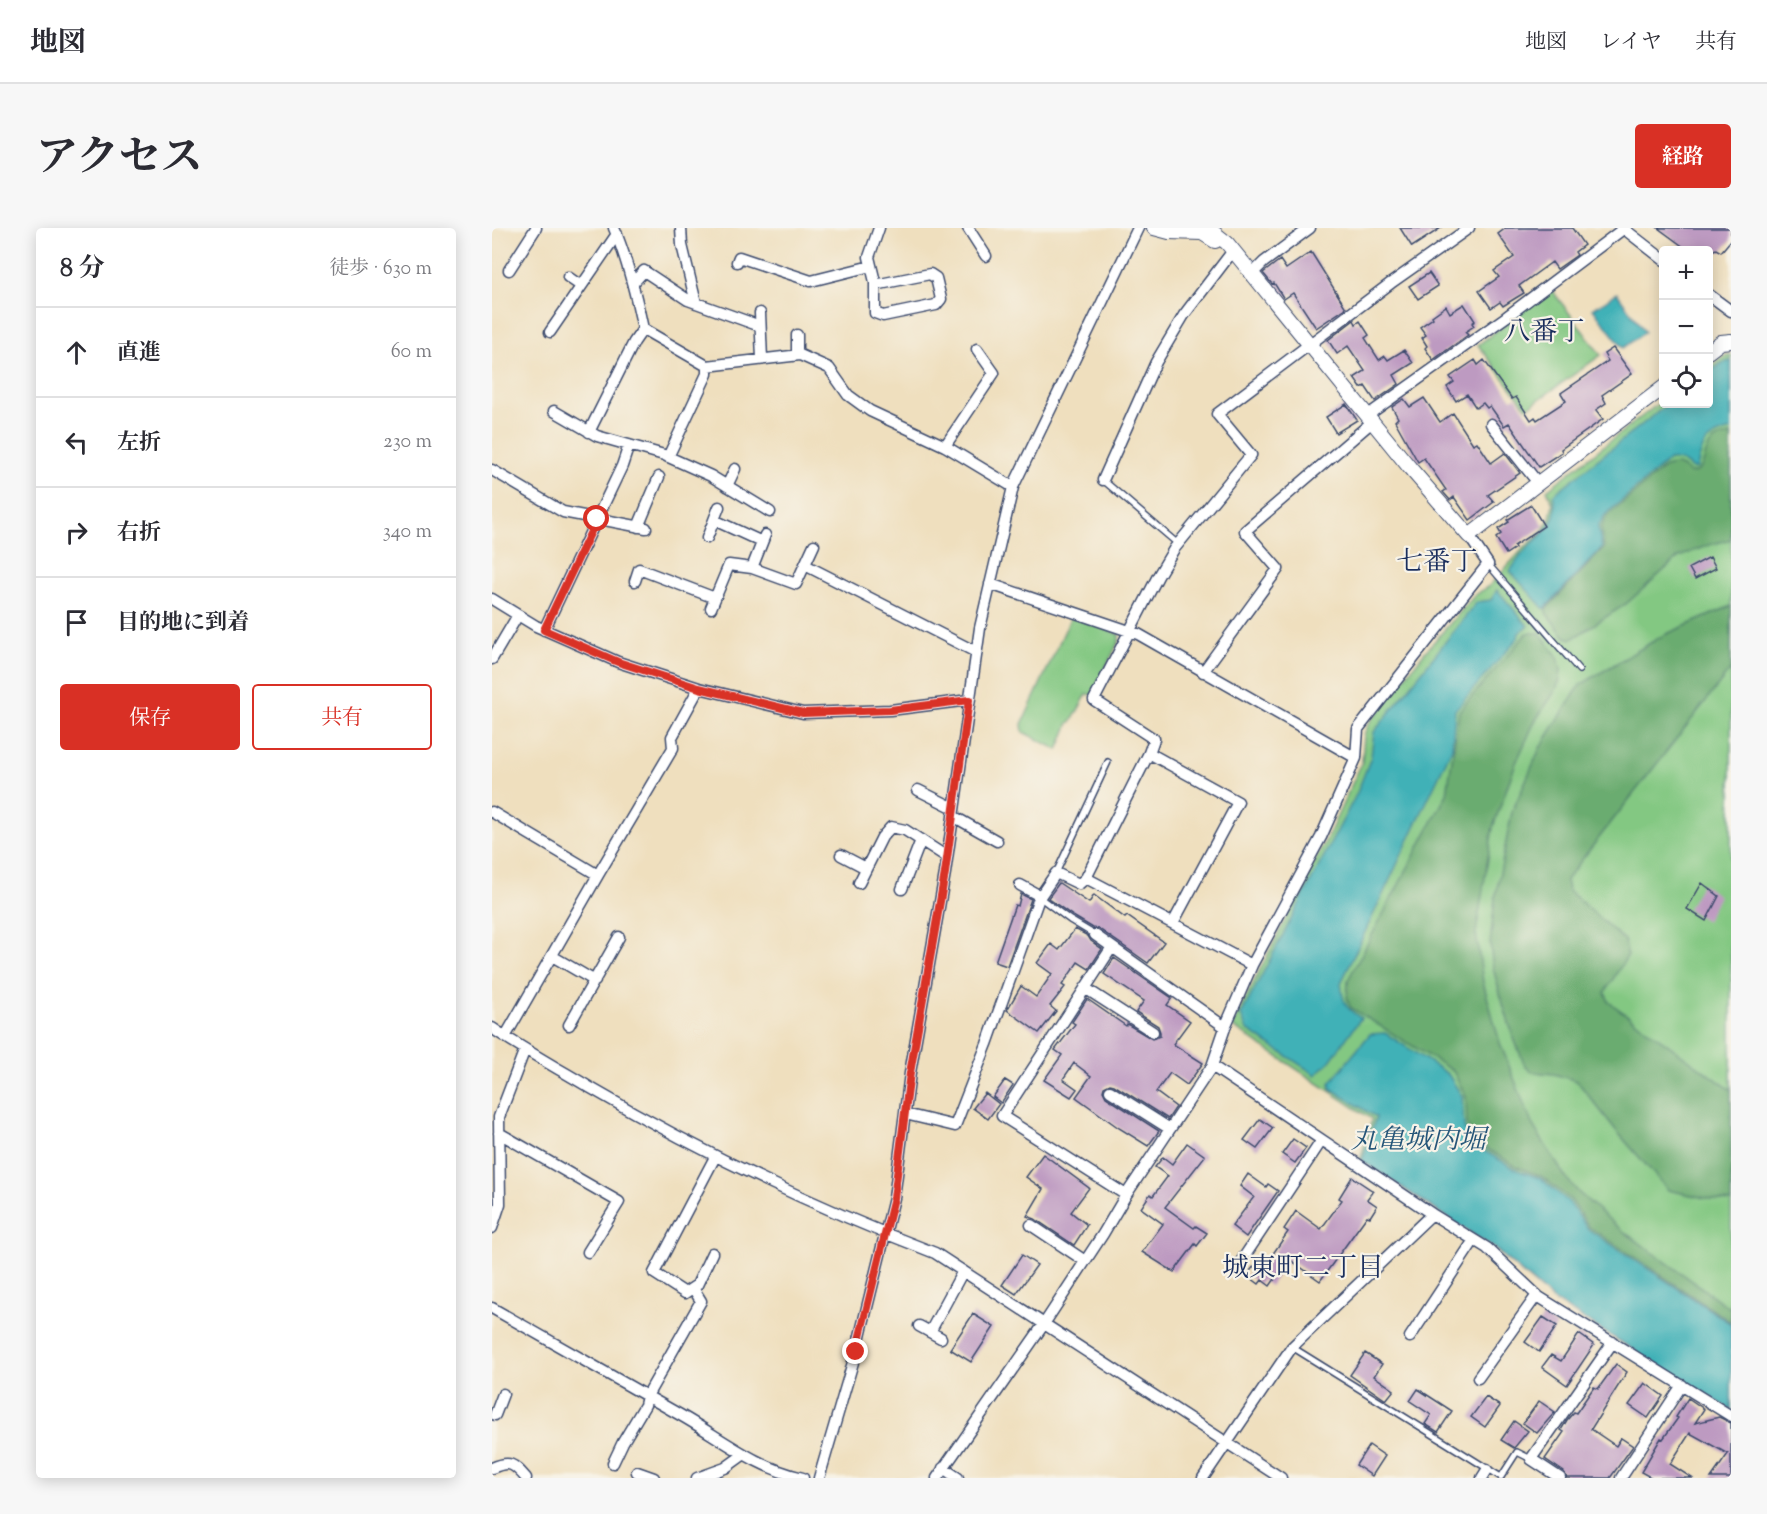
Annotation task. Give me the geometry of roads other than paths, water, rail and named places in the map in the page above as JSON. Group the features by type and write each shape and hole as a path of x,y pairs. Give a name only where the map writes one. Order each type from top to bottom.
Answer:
{"street":[{"path":"509,270 536,228"},
{"path":"681,228 682,245 696,303"},
{"path":"875,285 930,274 936,278 941,299 936,305 883,316 875,313 875,285 869,257 879,228"},
{"path":"968,228 986,256"},
{"path":"819,1478 856,1352 894,1198 910,1073 947,857 976,652 1013,487 1138,228"},
{"path":"958,1478 940,1473 1044,1324 1126,1194 1212,1066 1225,1027 1252,965 1321,837 1356,758 1358,729 1488,564 1469,536 1232,252 1202,230 1169,232 1155,228"},
{"path":"1251,275 1264,262 1310,228"},
{"path":"905,1114 956,1126 1040,897 1056,873 1079,884 1086,878 1149,753 1154,739 1095,700 1158,576 1178,544 1251,455 1216,414 1391,283 1469,228"},
{"path":"1203,672 1278,570 1245,531 1370,419 1623,228 1659,256"},
{"path":"589,432 634,342 643,329 633,283 615,231"},
{"path":"550,332 615,231"},
{"path":"1104,480 1156,362 1184,315 1232,252"},
{"path":"737,262 739,257 811,281 871,266"},
{"path":"633,283 644,271 688,300 760,326"},
{"path":"568,277 581,286"},
{"path":"1713,298 1731,311"},
{"path":"760,313 762,359"},
{"path":"643,329 707,366 797,355 829,368 848,395 870,411 945,446 1013,487"},
{"path":"797,334 797,355"},
{"path":"1713,348 1721,342 1731,341"},
{"path":"945,446 994,373 977,349"},
{"path":"668,457 707,374 707,366"},
{"path":"1469,536 1659,391"},
{"path":"554,411 597,436 668,457 711,476 770,512"},
{"path":"1491,424 1538,483"},
{"path":"544,630 622,466 629,445"},
{"path":"727,486 735,469"},
{"path":"492,470 564,512 642,528 659,477"},
{"path":"526,505 532,493"},
{"path":"707,538 720,507"},
{"path":"714,520 764,538 752,568"},
{"path":"635,581 639,569 713,603 729,565 752,568 796,584 814,545"},
{"path":"805,565 976,652"},
{"path":"990,584 1130,631 1356,758"},
{"path":"874,599 879,587"},
{"path":"492,599 544,630 618,662 699,688 803,713 890,710 969,700"},
{"path":"492,659 518,615"},
{"path":"908,631 914,620"},
{"path":"505,1037 674,748 672,737 699,688"},
{"path":"1149,753 1238,802 1173,923"},
{"path":"918,790 997,841"},
{"path":"492,812 598,875"},
{"path":"859,883 882,837 891,827 905,830 947,857"},
{"path":"902,889 921,840"},
{"path":"841,855 866,868"},
{"path":"1086,878 1252,965"},
{"path":"1020,885 1040,897"},
{"path":"1095,935 1225,1027"},
{"path":"569,1025 619,937"},
{"path":"1112,947 1002,1116 1126,1194"},
{"path":"552,956 595,981"},
{"path":"1086,988 1153,1032"},
{"path":"492,1028 634,1113 715,1157 886,1234 935,1253 1281,1478"},
{"path":"493,1221 500,1204 501,1151 496,1115 525,1049"},
{"path":"1212,1066 1432,1214 1487,1248 1537,1294 1731,1416"},
{"path":"1110,1091 1170,1129"},
{"path":"499,1133 619,1202 588,1252"},
{"path":"1238,1266 1322,1140"},
{"path":"712,1253 698,1285 686,1293 654,1273 715,1157"},
{"path":"1203,1478 1292,1347 1432,1214"},
{"path":"1030,1225 1085,1261"},
{"path":"1410,1337 1474,1240"},
{"path":"930,1332 963,1271"},
{"path":"613,1463 645,1405 647,1396 701,1301 693,1288"},
{"path":"1478,1378 1537,1294"},
{"path":"492,1308 647,1396 743,1455 782,1473 803,1478"},
{"path":"919,1326 942,1338"},
{"path":"1560,1478 1531,1459 1613,1342"},
{"path":"1621,1478 1682,1385"},
{"path":"495,1415 498,1400"},
{"path":"697,1478 725,1468 743,1455"},
{"path":"492,1468 507,1463 515,1465 526,1478"},
{"path":"638,1472 654,1478"}],"lane":[{"path":"1104,480 1178,544"},
{"path":"1488,564 1579,670"},
{"path":"1056,873 1108,762"},
{"path":"1040,897 1070,920 1095,935"},
{"path":"1292,1347 1485,1474 1501,1477 1517,1452 1531,1459"}],"water":[{"path":"1617,293 1645,332 1623,348 1593,309"},
{"path":"1731,361 1731,430 1716,435 1706,442 1697,468 1692,469 1682,462 1669,460 1605,515 1598,527 1602,548 1544,609 1510,571 1552,520 1555,513 1553,495 1663,408 1713,408 1713,369 1722,363"},
{"name":"丸亀城内堀","path":"1497,590 1528,626 1519,633 1518,638 1455,710 1452,748 1341,983 1345,1004 1361,1018 1330,1061 1316,1075 1247,1030 1241,1015 1357,793 1371,757 1374,732 1477,602 1491,600"},
{"name":"丸亀城内堀","path":"1385,1033 1448,1074 1462,1096 1464,1127 1474,1145 1517,1170 1540,1178 1569,1202 1588,1229 1731,1324 1731,1410 1553,1300 1494,1248 1362,1161 1376,1117 1330,1088 1330,1083 1370,1034"}],"district":[{"name":"八番丁","path":"1544,333"},
{"name":"七番丁","path":"1437,563"},
{"name":"城東町二丁目","path":"1303,1269"}]}
